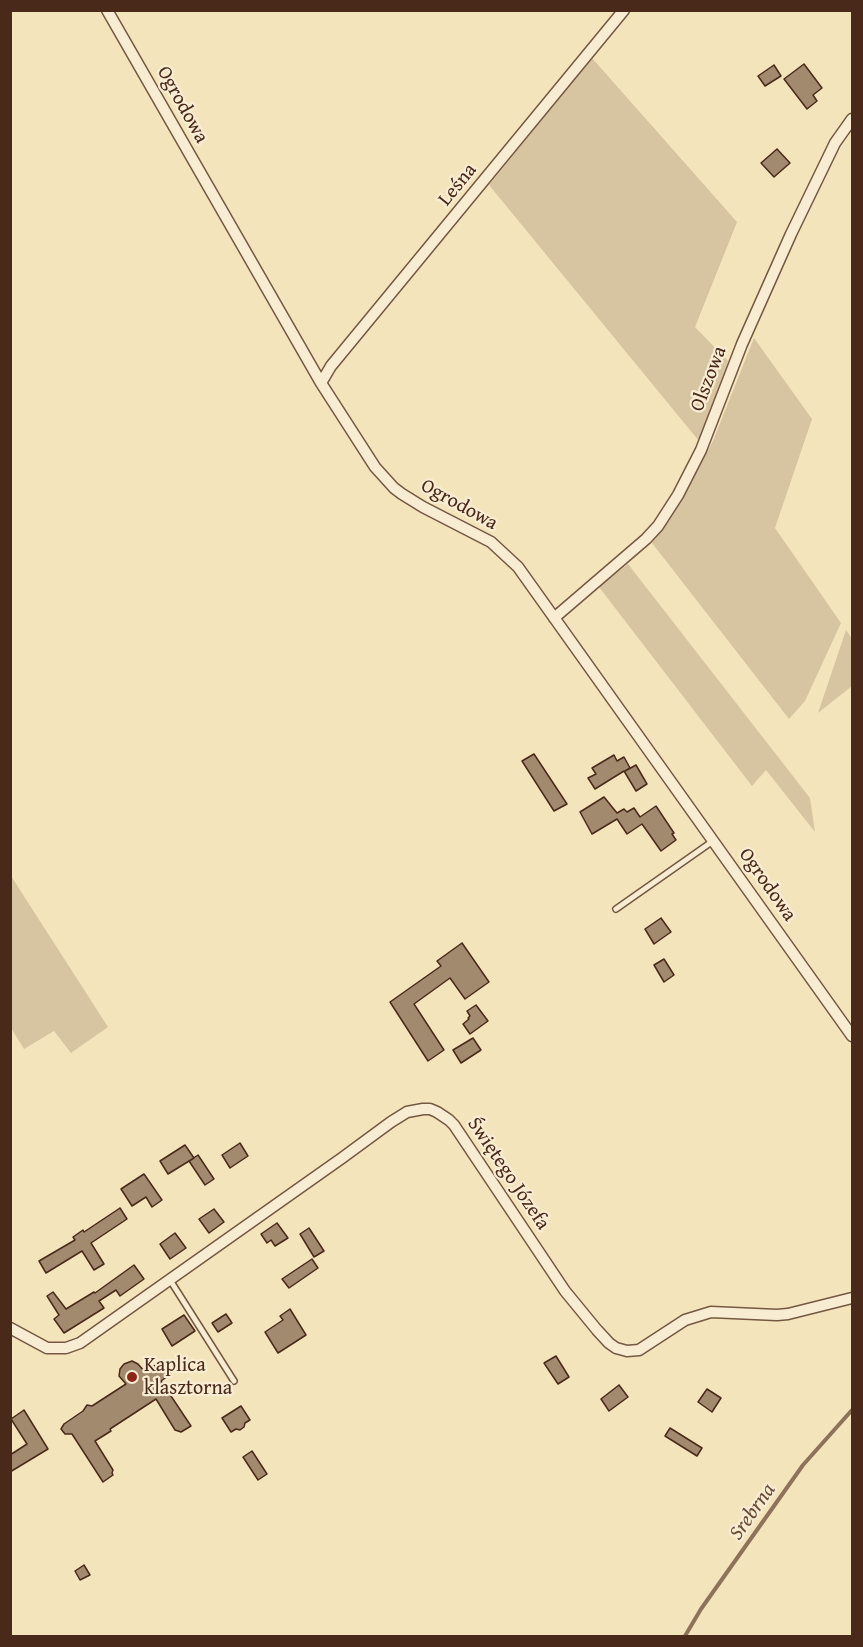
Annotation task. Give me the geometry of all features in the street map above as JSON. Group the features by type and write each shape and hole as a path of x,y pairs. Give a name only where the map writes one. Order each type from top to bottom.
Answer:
{"street":[{"name":"Ogrodowa","path":"107,10 321,383 375,468 394,488 423,507 480,535 501,549 518,567 852,1036"},
{"name":"Leśna","path":"321,383 331,366 624,10"},
{"name":"Olszowa","path":"554,618 646,539 658,526 678,495 701,450 742,344 791,234 830,152 852,119"},
{"name":"Świętego Józefa","path":"10,1328 47,1348 61,1349 80,1343 390,1122 406,1112 430,1109 443,1115 458,1131 565,1291 597,1330 616,1348 627,1351 639,1350 685,1320 711,1312 788,1314 852,1298"}],"lane":[{"path":"616,909 713,841"},
{"path":"170,1280 234,1381"}],"shaded area":[{"path":"592,58 737,222 695,327 728,361 699,441 489,185"},
{"path":"754,338 812,419 775,528 841,623 805,701 789,719 652,543 673,513 713,441"},
{"path":"628,564 810,798 815,832 766,770 752,786 599,587"},
{"path":"846,630 852,639 852,686 818,713"},
{"path":"11,876 108,1027 71,1053 54,1031 24,1049 11,1028"}],"building":[{"path":"804,64 822,88 813,95 817,101 807,109 784,79"},
{"path":"774,65 781,76 765,86 758,76"},
{"path":"777,149 790,163 774,177 761,163"},
{"path":"534,754 567,804 554,811 522,761"},
{"path":"614,755 617,761 624,757 630,768 625,771 636,765 647,784 636,791 624,771 595,789 588,778 596,774 592,768"},
{"path":"604,797 617,813 624,809 627,812 634,808 640,817 656,806 674,833 672,834 676,840 661,851 642,824 627,834 617,819 592,834 580,812"},
{"path":"661,918 671,932 654,944 645,929"},
{"path":"462,943 489,982 465,999 450,978 414,1004 444,1050 428,1061 390,1002 441,966 437,961"},
{"path":"664,959 674,975 664,982 654,965"},
{"path":"476,1005 488,1021 470,1034 463,1024 470,1016 467,1011"},
{"path":"473,1038 481,1050 461,1063 453,1050"},
{"path":"240,1143 248,1156 230,1168 222,1155"},
{"path":"185,1145 194,1158 168,1174 160,1161"},
{"path":"198,1155 214,1179 205,1185 189,1161"},
{"path":"144,1174 162,1200 152,1207 146,1197 132,1206 121,1189"},
{"path":"120,1208 127,1219 91,1243 104,1264 94,1270 82,1251 46,1273 39,1261 75,1240 73,1237"},
{"path":"214,1209 224,1222 209,1233 199,1219"},
{"path":"277,1223 288,1238 275,1246 271,1240 267,1243 261,1234"},
{"path":"309,1228 324,1251 314,1257 300,1234"},
{"path":"175,1233 186,1248 170,1259 160,1244"},
{"path":"312,1259 318,1268 289,1288 282,1279"},
{"path":"134,1265 144,1279 120,1296 116,1290 99,1301 104,1308 64,1333 54,1319 59,1315 47,1296 53,1292 66,1309 95,1293"},
{"path":"290,1309 306,1335 278,1353 265,1332 283,1320 280,1316"},
{"path":"226,1314 232,1323 218,1332 212,1323"},
{"path":"184,1315 195,1331 172,1346 162,1329"},
{"path":"556,1356 569,1377 558,1384 544,1363"},
{"path":"132,1361 145,1372 159,1363 165,1365 171,1374 161,1381 191,1426 181,1432 175,1430 156,1399 95,1441 113,1470 113,1475 103,1482 72,1434 65,1434 61,1429 87,1405 92,1406 126,1384 119,1376 120,1369 124,1364"},
{"path":"619,1385 628,1397 609,1411 601,1399"},
{"path":"707,1389 721,1398 712,1412 698,1402"},
{"path":"241,1406 250,1420 240,1430 236,1429 231,1432 222,1418"},
{"path":"24,1410 48,1449 10,1472 10,1455 27,1444 11,1419"},
{"path":"670,1428 702,1448 697,1456 665,1436"},
{"path":"252,1451 267,1474 258,1480 243,1457"},
{"path":"84,1565 90,1575 80,1580 75,1571"}],"waterway":[{"name":"Srebrna","path":"685,1636 701,1609 803,1465 852,1410"}],"place":[{"name":"Kaplica klasztorna","path":"132,1377"}]}
